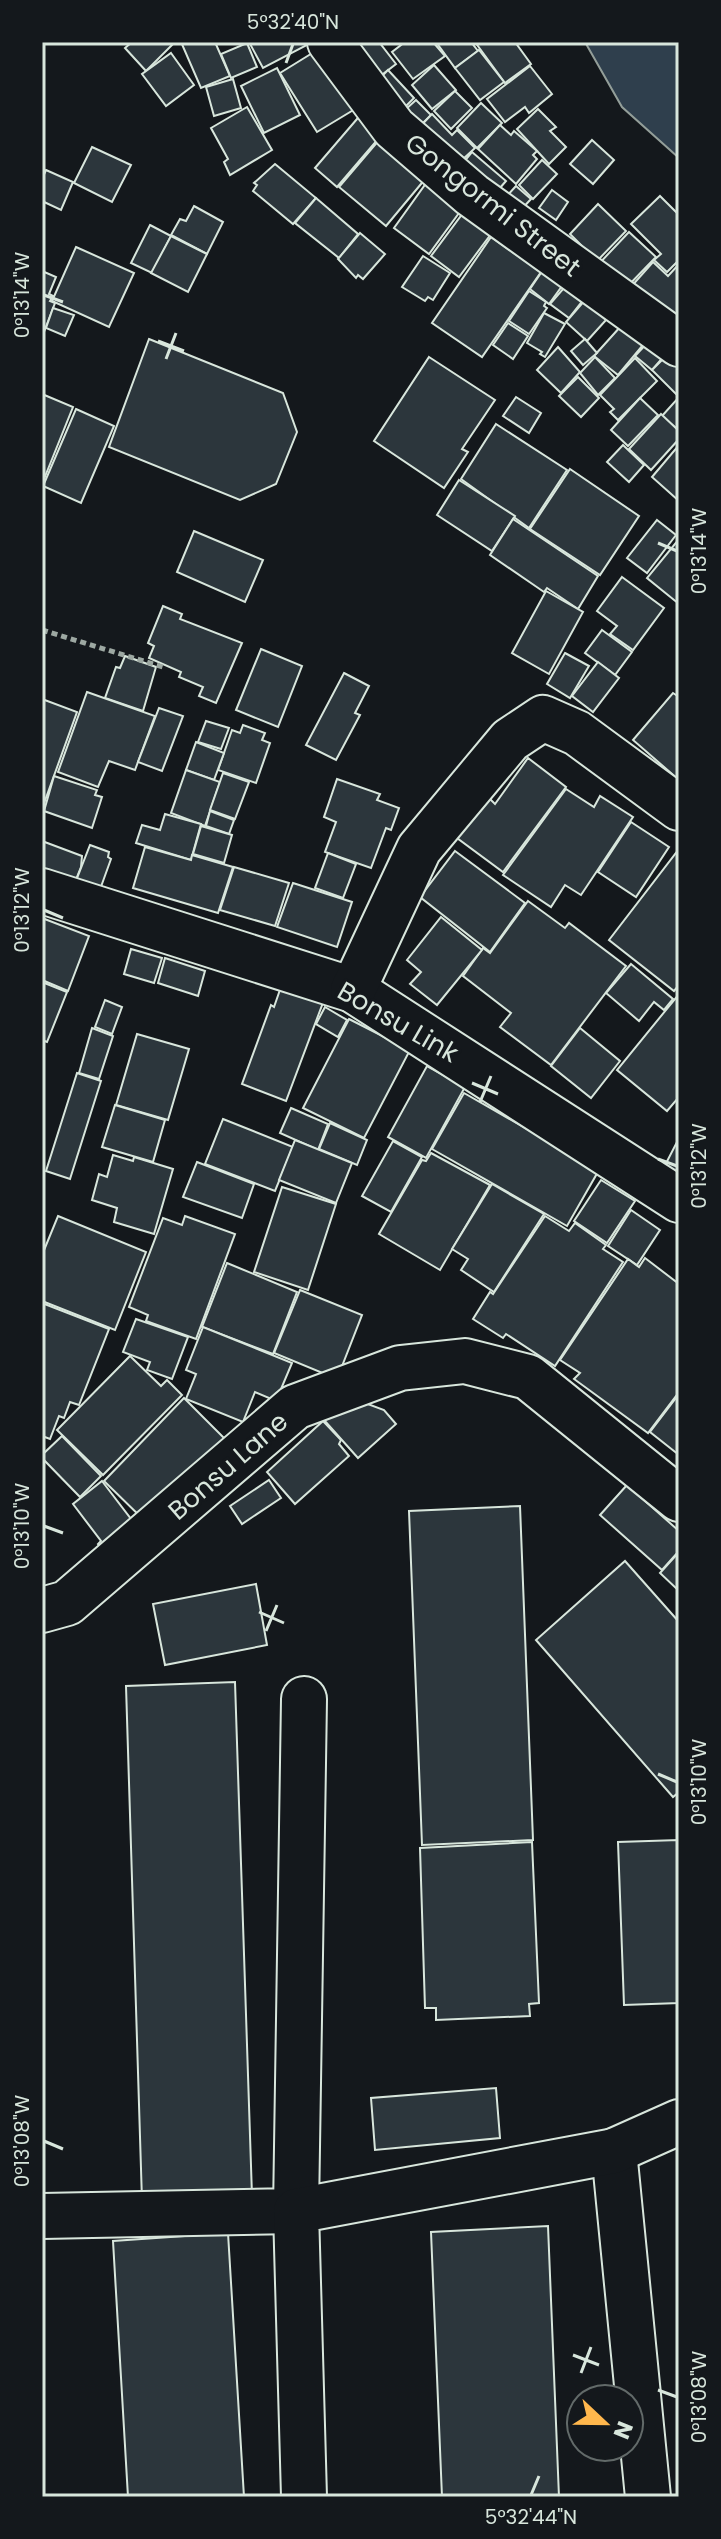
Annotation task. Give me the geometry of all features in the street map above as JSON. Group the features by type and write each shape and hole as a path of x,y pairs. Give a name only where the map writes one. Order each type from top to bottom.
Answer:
{"street":[{"name":"Gongormi Street","path":"330,42 394,128 472,195 679,344"},
{"path":"353,990 419,849 510,740 543,718 577,733 679,808"},
{"name":"Bonsu Link","path":"42,891 353,990 679,1200"},
{"name":"Bonsu Lane","path":"42,1610 67,1603 295,1407 400,1368 465,1361 528,1377 679,1499"},
{"path":"304,1699 296,2211 304,2497"},
{"path":"42,2216 296,2211 614,2151 679,2122"},
{"path":"614,2151 648,2497"}],"path":[{"path":"42,630 163,667"}],"water":[{"path":"585,42 679,42 679,158 622,107"}],"building":[{"path":"132,42 173,44 146,71 125,48"},
{"path":"181,42 215,42 230,76 201,88"},
{"path":"249,42 305,42 307,45 263,68"},
{"path":"350,42 379,42 396,64 366,87"},
{"path":"405,42 433,42 445,56 413,79 392,52"},
{"path":"436,42 471,42 478,51 455,68"},
{"path":"475,42 515,42 531,64 505,83"},
{"path":"247,43 257,67 231,78 221,54"},
{"path":"479,50 504,82 480,100 455,68"},
{"path":"314,52 355,109 317,132 280,73"},
{"path":"171,53 194,85 166,106 142,74"},
{"path":"434,65 456,90 432,109 412,85"},
{"path":"530,66 552,94 529,113 525,107 505,122 487,99"},
{"path":"277,68 300,115 264,133 241,86"},
{"path":"388,70 414,98 394,118 368,90"},
{"path":"233,79 241,108 214,116 206,87"},
{"path":"455,91 472,108 451,129 434,111"},
{"path":"416,100 431,115 411,135 395,119"},
{"path":"481,103 502,123 477,148 457,128"},
{"path":"247,107 272,150 230,175 224,162 228,159 211,128"},
{"path":"538,109 556,127 550,131 566,147 549,164 517,129"},
{"path":"363,112 385,131 337,187 315,168"},
{"path":"432,114 452,135 457,130 475,148 448,173 412,135"},
{"path":"500,125 511,135 514,131 537,151 533,155 537,159 516,184 478,149"},
{"path":"385,133 431,172 386,226 339,187"},
{"path":"592,140 614,160 593,184 570,164"},
{"path":"92,147 131,165 112,202 74,183"},
{"path":"472,152 506,181 485,205 452,176"},
{"path":"542,160 557,174 533,199 519,185"},
{"path":"275,164 316,198 293,224 253,191 257,185 254,183"},
{"path":"46,170 73,182 61,210 42,201 42,179"},
{"path":"432,175 467,202 429,254 394,228"},
{"path":"516,186 531,199 519,212 504,199"},
{"path":"552,190 568,202 556,220 539,208"},
{"path":"660,196 679,215 679,260 667,272 654,260 661,254 631,224"},
{"path":"316,198 358,234 339,258 295,223"},
{"path":"598,204 626,231 597,261 570,234"},
{"path":"469,205 497,226 459,277 431,256"},
{"path":"194,206 223,222 207,254 171,235 180,219 186,221"},
{"path":"150,225 171,236 152,273 131,263"},
{"path":"629,232 656,257 621,293 594,269"},
{"path":"360,233 385,254 363,279 358,275 356,278 338,259"},
{"path":"171,236 207,254 188,292 151,273"},
{"path":"491,237 541,272 482,357 432,323"},
{"path":"76,247 134,273 109,327 52,301"},
{"path":"423,256 450,273 433,300 428,297 425,301 402,287"},
{"path":"653,262 668,276 679,264 679,319 629,289"},
{"path":"543,270 570,275 549,304 530,289"},
{"path":"42,271 56,277 49,294 53,296 50,301 55,303 44,332"},
{"path":"570,281 587,295 569,318 550,304"},
{"path":"529,291 546,302 544,306 547,308 529,334 509,321"},
{"path":"585,300 606,320 587,341 566,322"},
{"path":"53,308 74,315 65,336 46,328"},
{"path":"544,313 565,324 545,357 527,343"},
{"path":"508,323 528,336 513,359 493,345"},
{"path":"621,326 643,345 618,375 594,356"},
{"path":"149,339 283,393 297,432 276,484 240,500 109,447"},
{"path":"585,339 597,353 583,365 571,351"},
{"path":"650,340 666,354 652,370 635,356"},
{"path":"558,347 580,372 561,393 537,370"},
{"path":"667,355 679,368 678,396 652,370"},
{"path":"429,357 495,400 462,449 468,452 444,488 374,441"},
{"path":"595,357 615,378 598,395 580,373"},
{"path":"635,358 657,381 618,420 610,412 614,409 600,395"},
{"path":"578,377 599,398 581,417 559,396"},
{"path":"42,394 73,407 42,484"},
{"path":"516,397 541,413 529,433 503,416"},
{"path":"679,397 679,431 662,416"},
{"path":"640,398 658,415 628,446 611,430"},
{"path":"76,409 114,426 81,503 43,486"},
{"path":"661,414 679,431 679,439 651,470 629,449"},
{"path":"496,424 567,470 529,528 461,479"},
{"path":"623,445 644,465 629,482 607,462"},
{"path":"679,445 679,501 652,477"},
{"path":"570,469 639,516 600,575 530,529"},
{"path":"459,480 515,516 492,551 437,515"},
{"path":"513,519 598,576 578,609 547,588 544,592 490,555"},
{"path":"657,520 676,535 647,573 627,558"},
{"path":"194,531 263,560 245,602 177,572"},
{"path":"679,539 679,604 647,578"},
{"path":"622,577 664,608 633,650 610,634 617,626 597,611"},
{"path":"546,591 583,612 549,674 512,653"},
{"path":"163,606 182,614 180,619 242,643 216,703 199,696 203,687 179,677 181,672 149,658 154,646 148,643"},
{"path":"602,630 632,652 615,675 585,653"},
{"path":"261,649 302,666 278,727 236,710"},
{"path":"565,653 589,666 570,698 547,684"},
{"path":"125,656 156,667 143,711 105,698 116,667 120,668"},
{"path":"598,662 619,678 593,712 572,696"},
{"path":"344,673 369,686 355,713 360,715 336,760 306,745"},
{"path":"87,692 155,716 135,770 109,761 98,787 58,772"},
{"path":"673,693 679,697 679,780 633,740"},
{"path":"42,699 77,712 42,809"},
{"path":"159,708 183,716 162,771 138,762"},
{"path":"206,721 229,728 221,749 198,742"},
{"path":"243,725 265,733 262,740 270,743 256,783 218,770 232,730 240,733"},
{"path":"196,742 224,753 214,780 186,770"},
{"path":"528,758 566,787 503,872 457,838 488,797 495,804"},
{"path":"186,770 220,782 205,826 171,813"},
{"path":"223,773 249,782 235,819 210,810"},
{"path":"54,776 97,790 95,795 102,797 92,828 44,811"},
{"path":"337,779 380,794 377,800 399,808 391,830 386,828 371,868 325,852 336,822 324,817"},
{"path":"566,789 594,807 600,796 633,817 581,895 565,885 551,907 503,875"},
{"path":"210,811 234,820 229,834 206,826"},
{"path":"165,814 201,824 191,860 136,843 142,825 160,830"},
{"path":"631,822 669,847 636,897 598,872"},
{"path":"201,826 232,835 224,863 193,854"},
{"path":"42,841 82,856 73,887 42,875"},
{"path":"90,845 109,852 111,859 98,895 74,886"},
{"path":"145,847 191,860 192,855 233,867 218,913 133,888"},
{"path":"679,849 679,985 674,991 609,940"},
{"path":"455,851 525,903 490,952 420,897"},
{"path":"328,853 356,864 343,898 315,888"},
{"path":"234,867 289,883 275,926 220,910"},
{"path":"293,883 352,902 337,947 277,927"},
{"path":"528,901 565,928 569,923 626,966 551,1065 500,1027 511,1013 463,976 483,948 490,953"},
{"path":"441,917 482,950 437,1005 410,984 421,972 407,960"},
{"path":"42,918 89,936 68,991 42,980"},
{"path":"131,949 162,958 154,983 124,974"},
{"path":"165,958 205,971 198,996 158,983"},
{"path":"631,964 673,999 664,1010 654,1002 639,1021 606,993"},
{"path":"42,982 67,992 47,1042 42,1040"},
{"path":"282,984 324,1000 286,1101 242,1084 271,1005 274,1007"},
{"path":"679,994 679,1097 667,1111 617,1070"},
{"path":"105,1000 122,1007 112,1034 95,1027"},
{"path":"325,1007 347,1020 338,1037 316,1024"},
{"path":"349,1019 410,1050 364,1138 303,1108"},
{"path":"92,1028 113,1036 99,1079 79,1073"},
{"path":"580,1028 620,1061 591,1098 551,1066"},
{"path":"137,1034 189,1049 168,1120 116,1105"},
{"path":"427,1066 465,1087 426,1158 388,1137"},
{"path":"77,1073 101,1081 70,1179 46,1171"},
{"path":"464,1093 599,1170 567,1226 432,1149"},
{"path":"115,1105 165,1120 153,1162 102,1147"},
{"path":"291,1108 328,1124 318,1150 280,1133"},
{"path":"223,1119 293,1147 275,1191 205,1164"},
{"path":"330,1123 367,1140 357,1165 319,1149"},
{"path":"295,1140 352,1163 336,1203 279,1180"},
{"path":"393,1141 422,1157 391,1212 362,1196"},
{"path":"679,1143 679,1179 662,1171"},
{"path":"431,1153 490,1185 440,1270 379,1234 422,1160 426,1161"},
{"path":"113,1155 133,1161 134,1157 173,1169 154,1234 114,1222 117,1208 92,1200 99,1174 107,1177"},
{"path":"197,1162 254,1184 242,1218 183,1197"},
{"path":"601,1180 635,1201 607,1243 574,1221"},
{"path":"492,1184 544,1214 494,1292 461,1270 468,1259 452,1249"},
{"path":"282,1187 336,1204 308,1290 254,1272"},
{"path":"631,1210 660,1230 637,1265 608,1246"},
{"path":"58,1216 146,1252 115,1330 42,1301 42,1255"},
{"path":"185,1216 235,1234 196,1339 146,1321 148,1315 129,1307 163,1218 182,1225"},
{"path":"545,1216 569,1231 575,1223 606,1245 603,1249 623,1262 555,1366 506,1334 503,1338 473,1319"},
{"path":"645,1258 679,1284 679,1392 648,1433 574,1379 580,1373 560,1360 628,1259 639,1267"},
{"path":"227,1263 297,1292 273,1354 202,1327"},
{"path":"300,1290 362,1315 337,1379 274,1353"},
{"path":"42,1303 109,1329 79,1405 70,1402 64,1418 59,1416 50,1439 42,1436"},
{"path":"136,1319 188,1337 172,1379 147,1370 150,1362 123,1352"},
{"path":"203,1327 292,1363 276,1401 255,1392 243,1422 186,1399 196,1374 186,1370"},
{"path":"130,1356 161,1386 167,1380 182,1395 103,1475 57,1430"},
{"path":"679,1394 679,1455 650,1432"},
{"path":"349,1397 384,1410 396,1424 358,1458 324,1420"},
{"path":"184,1398 229,1443 150,1526 104,1481"},
{"path":"323,1421 341,1440 339,1444 349,1456 295,1504 267,1472"},
{"path":"62,1436 101,1476 80,1497 42,1458"},
{"path":"269,1480 281,1498 242,1524 230,1506"},
{"path":"102,1481 141,1532 108,1558 98,1544 101,1541 73,1504"},
{"path":"627,1485 679,1531 679,1551 662,1570 600,1515"},
{"path":"520,1506 533,1840 422,1845 409,1511"},
{"path":"679,1552 679,1591 660,1573"},
{"path":"625,1561 679,1622 679,1792 673,1797 536,1640"},
{"path":"256,1584 267,1645 165,1665 153,1604"},
{"path":"235,1682 252,2196 142,2201 126,1686"},
{"path":"679,1840 679,2003 624,2005 618,1842"},
{"path":"532,1842 539,2003 529,2004 530,2016 436,2020 436,2008 425,2008 420,1848"},
{"path":"496,2088 500,2138 375,2150 371,2098"},
{"path":"548,2226 559,2497 442,2497 431,2232"},
{"path":"228,2233 244,2497 128,2497 113,2241"}]}
